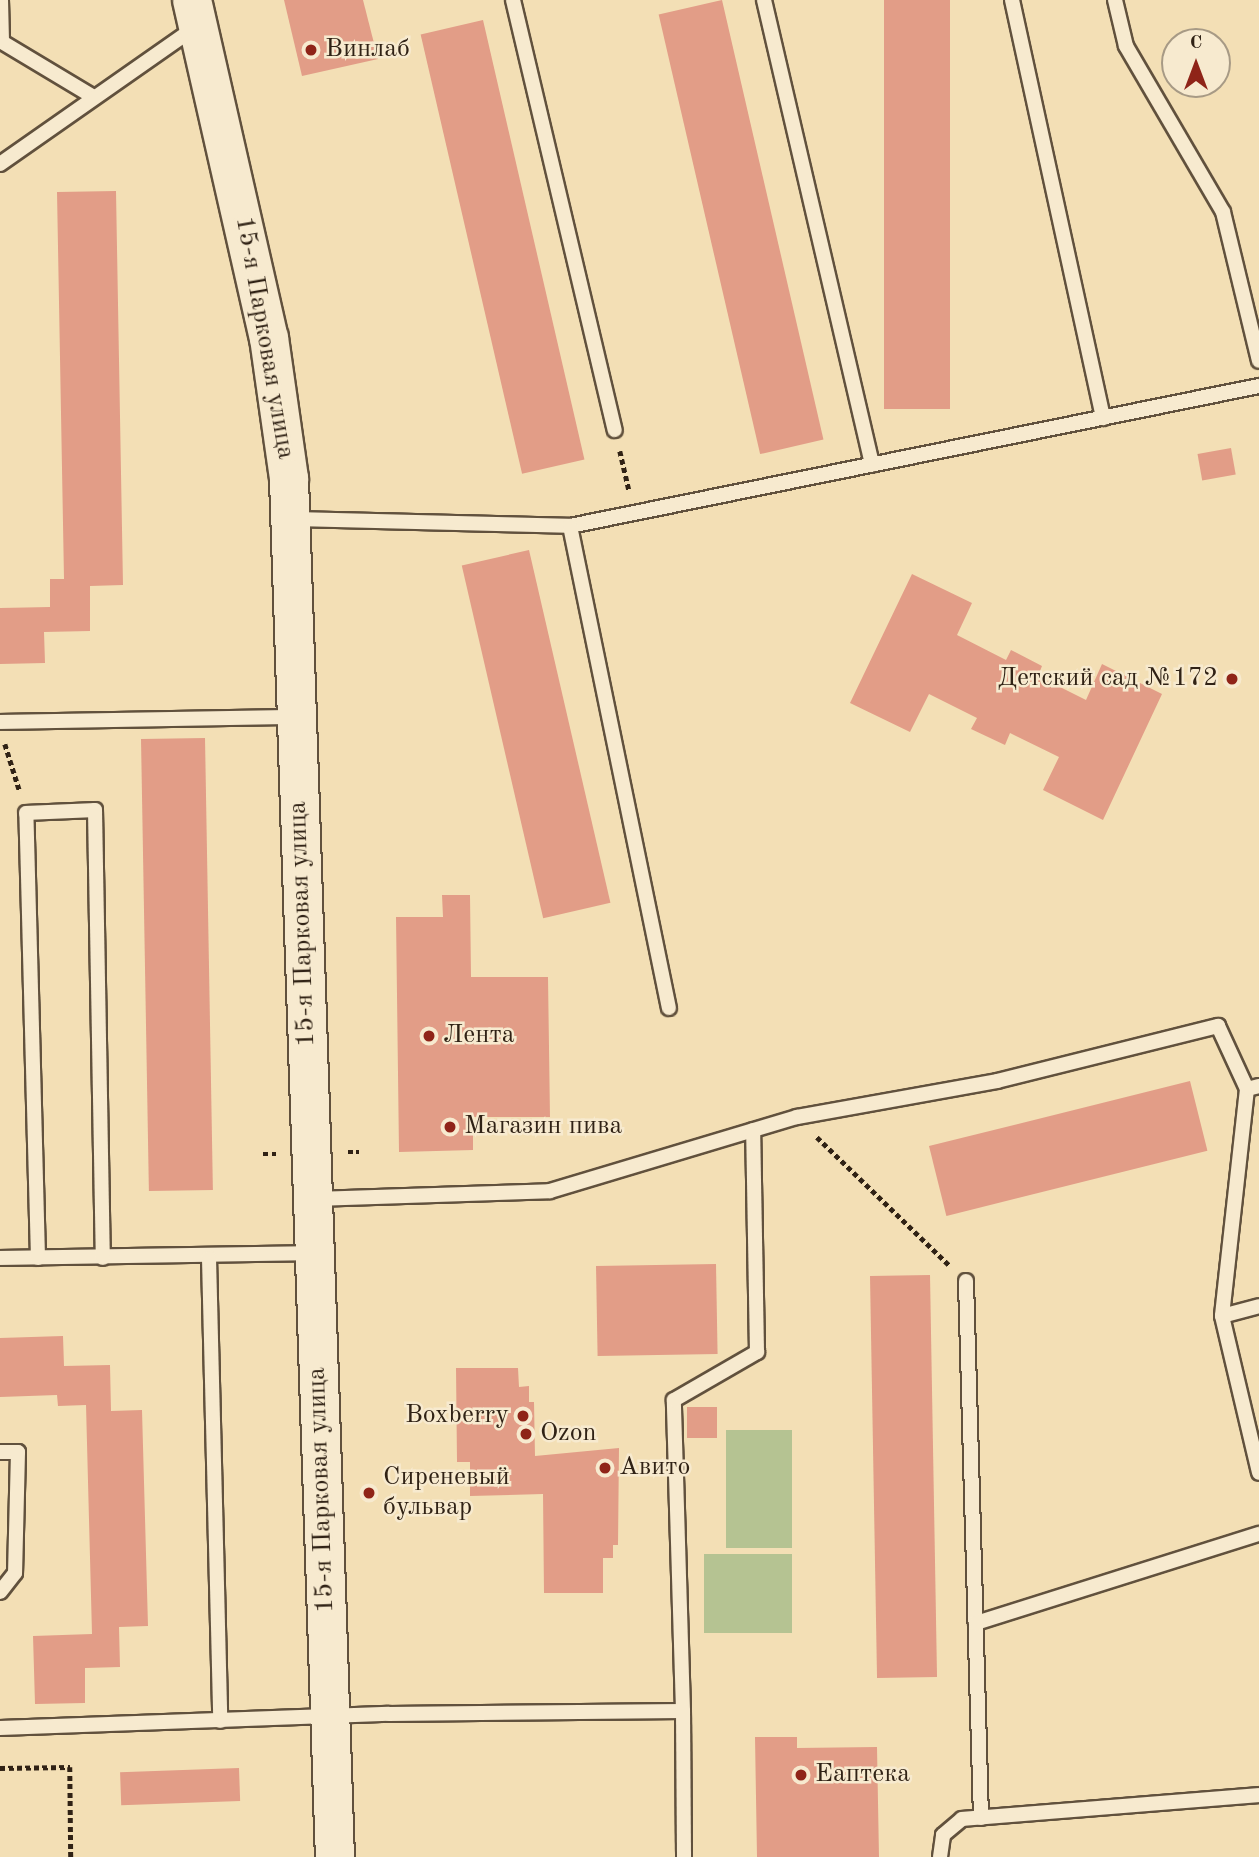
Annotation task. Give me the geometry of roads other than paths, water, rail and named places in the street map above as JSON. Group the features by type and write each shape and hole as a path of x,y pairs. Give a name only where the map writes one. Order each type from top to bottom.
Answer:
{"street":[{"name":"15-я Парковая улица","path":"195,13 269,338 290,519 335,1857"}],"lane":[{"path":"1,0 1,42 92,96"},
{"path":"513,0 615,430"},
{"path":"764,0 872,465"},
{"path":"1012,0 1103,418"},
{"path":"1115,0 1126,46 1223,212 1259,361"},
{"path":"0,164 92,96 195,13"},
{"path":"290,519 570,526 1259,386"},
{"path":"570,526 669,1008"},
{"path":"0,722 296,717"},
{"path":"38,1258 26,813 95,810 103,1258"},
{"path":"312,1199 550,1191 797,1117 997,1081 1218,1026 1253,1088 1222,1316 1259,1473"},
{"path":"684,1857 674,1400 757,1352 753,1130"},
{"path":"0,1258 209,1258 314,1252"},
{"path":"209,1258 220,1721"},
{"path":"966,1281 981,1818"},
{"path":"1222,1316 1259,1306"},
{"path":"0,1452 18,1452 15,1573 0,1592"},
{"path":"976,1623 1259,1534"},
{"path":"0,1728 330,1717 682,1711"},
{"path":"940,1857 943,1835 962,1819 1259,1795"}],"place":[{"name":"Винлаб","path":"311,50"},
{"name":"Детский сад №172","path":"1232,679"},
{"name":"Лента","path":"429,1036"},
{"name":"Магазин пива","path":"450,1127"},
{"name":"Boxberry","path":"523,1416"},
{"name":"Ozon","path":"526,1434"},
{"name":"Авито","path":"605,1468"},
{"name":"Сиреневый бульвар","path":"369,1493"},
{"name":"Еаптека","path":"801,1775"}]}
